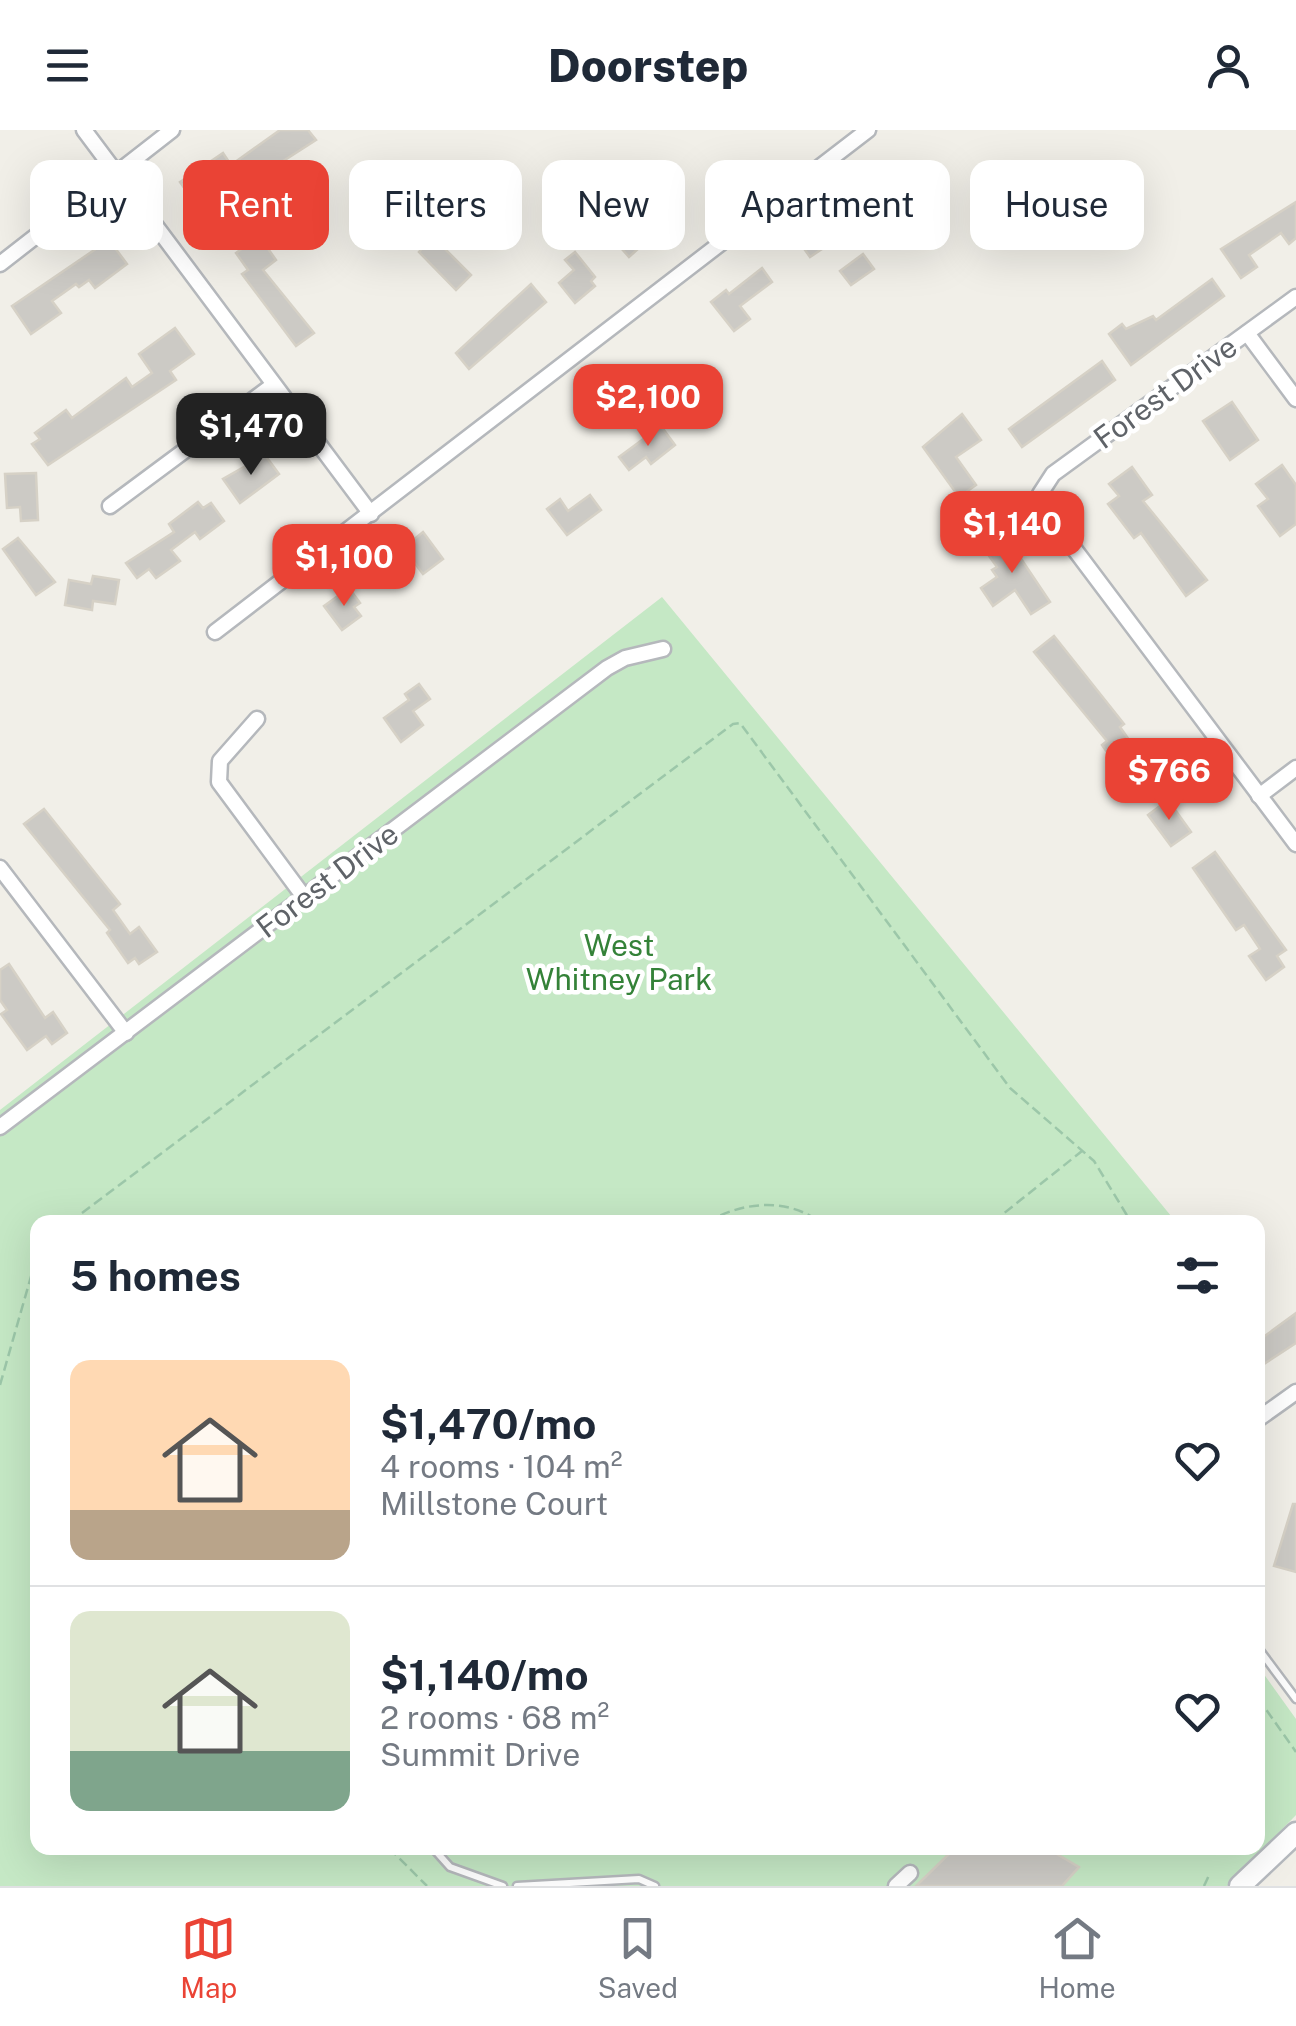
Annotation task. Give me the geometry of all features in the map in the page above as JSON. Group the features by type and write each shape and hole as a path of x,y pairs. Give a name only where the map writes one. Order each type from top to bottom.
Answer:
{"street":[{"path":"84,130 106,160"},
{"path":"134,160 172,130"},
{"path":"215,632 868,130"},
{"path":"163,237 371,514"},
{"path":"0,264 30,241"},
{"name":"Forest Drive","path":"1259,796 1046,510 1040,494 1053,474 1296,297"},
{"path":"1247,333 1296,400"},
{"path":"110,506 272,385"},
{"name":"Forest Drive","path":"0,1127 607,668 625,658 663,649"},
{"path":"258,719 220,761 218,782 304,897"},
{"path":"1296,768 1259,796 1296,844"},
{"path":"0,868 126,1033"},
{"path":"1265,1415 1296,1392"},
{"path":"1240,1886 1296,1833"},
{"path":"896,1886 910,1873"}],"lane":[{"path":"1265,1657 1296,1699"},
{"path":"439,1855 450,1867 502,1886"},
{"path":"517,1886 639,1879 655,1886"}],"path":[{"path":"79,1215 733,724 740,723 1010,1088 1083,1150 1112,1185 1127,1215"},
{"path":"1002,1215 1083,1150"},
{"path":"719,1215 756,1204 789,1207 806,1215"},
{"path":"0,1385 30,1280"},
{"path":"1265,1708 1296,1752"},
{"path":"396,1855 428,1886"},
{"path":"1204,1886 1210,1873"}],"green space":[{"name":"West Whitney Park","path":"662,597 1170,1215 30,1215 30,1855 1257,1855 1227,1886 0,1886 0,1110"},
{"name":"West Whitney Park","path":"1265,1676 1296,1719 1296,1815 1265,1847"}],"building":[{"path":"280,130 308,130 316,140 285,160 238,160"},
{"path":"1296,202 1296,238 1289,244 1281,233 1249,255 1257,267 1241,278 1221,249"},
{"path":"94,250 116,250 127,264 95,288 89,280 52,301 61,313 31,334 12,306"},
{"path":"269,250 276,260 263,270 314,333 296,346 242,274 248,270 236,253"},
{"path":"446,250 471,275 456,290 419,252"},
{"path":"575,252 595,277 591,281 595,286 575,303 559,283 574,270 565,260"},
{"path":"863,254 874,269 851,285 840,271"},
{"path":"762,268 772,282 740,306 750,319 734,331 711,302 726,290 729,294"},
{"path":"1212,279 1224,296 1131,365 1109,334 1122,324 1126,329 1153,316 1156,320"},
{"path":"531,284 546,302 469,369 456,353"},
{"path":"175,328 194,354 170,371 176,380 48,465 32,444 40,439 35,433 66,410 72,418 126,378 132,387 152,373 139,354"},
{"path":"1102,361 1115,380 1022,447 1009,429"},
{"path":"1232,402 1258,440 1230,460 1203,421"},
{"path":"962,414 981,440 956,457 976,485 959,497 923,447"},
{"path":"661,426 675,445 651,464 646,457 629,470 619,457"},
{"path":"265,455 279,474 240,503 223,479"},
{"path":"1282,465 1296,485 1296,524 1280,536 1258,506 1268,499 1256,484"},
{"path":"1132,467 1152,495 1143,501 1207,580 1186,596 1141,533 1134,538 1108,504 1119,496 1109,484"},
{"path":"36,473 38,520 21,521 20,507 7,508 5,474"},
{"path":"590,495 601,510 567,535 547,509 560,499 568,511"},
{"path":"198,502 203,508 211,503 224,521 200,539 195,532 171,550 180,561 156,578 149,569 137,578 126,563 174,532 169,524"},
{"path":"423,532 443,559 423,574 414,562 394,577 384,564"},
{"path":"1003,532 1050,602 1031,614 1015,590 993,606 981,588 997,577 992,570 997,567 982,546"},
{"path":"18,538 55,582 36,595 3,549"},
{"path":"93,576 119,580 115,604 93,601 92,610 65,605 69,580 91,584"},
{"path":"349,588 360,603 354,607 361,616 342,630 324,606"},
{"path":"1054,636 1124,724 1120,727 1141,757 1121,772 1102,745 1107,741 1034,652"},
{"path":"419,684 430,699 413,711 423,725 401,742 384,718 409,700 405,694"},
{"path":"1168,800 1191,832 1171,846 1148,815"},
{"path":"44,809 120,904 113,910 130,934 139,927 157,952 139,964 135,958 128,963 107,933 110,930 24,824"},
{"path":"1215,852 1286,950 1277,956 1284,967 1266,980 1249,956 1260,949 1244,925 1236,930 1193,868"},
{"path":"9,964 45,1018 53,1012 67,1033 52,1044 46,1036 27,1050 1,1014 7,1010 0,1000 0,970"},
{"path":"1296,1313 1296,1343 1265,1363 1265,1336"},
{"path":"1296,1504 1296,1572 1274,1566"},
{"path":"948,1855 1058,1855 1079,1867 1062,1886 916,1886"}]}
